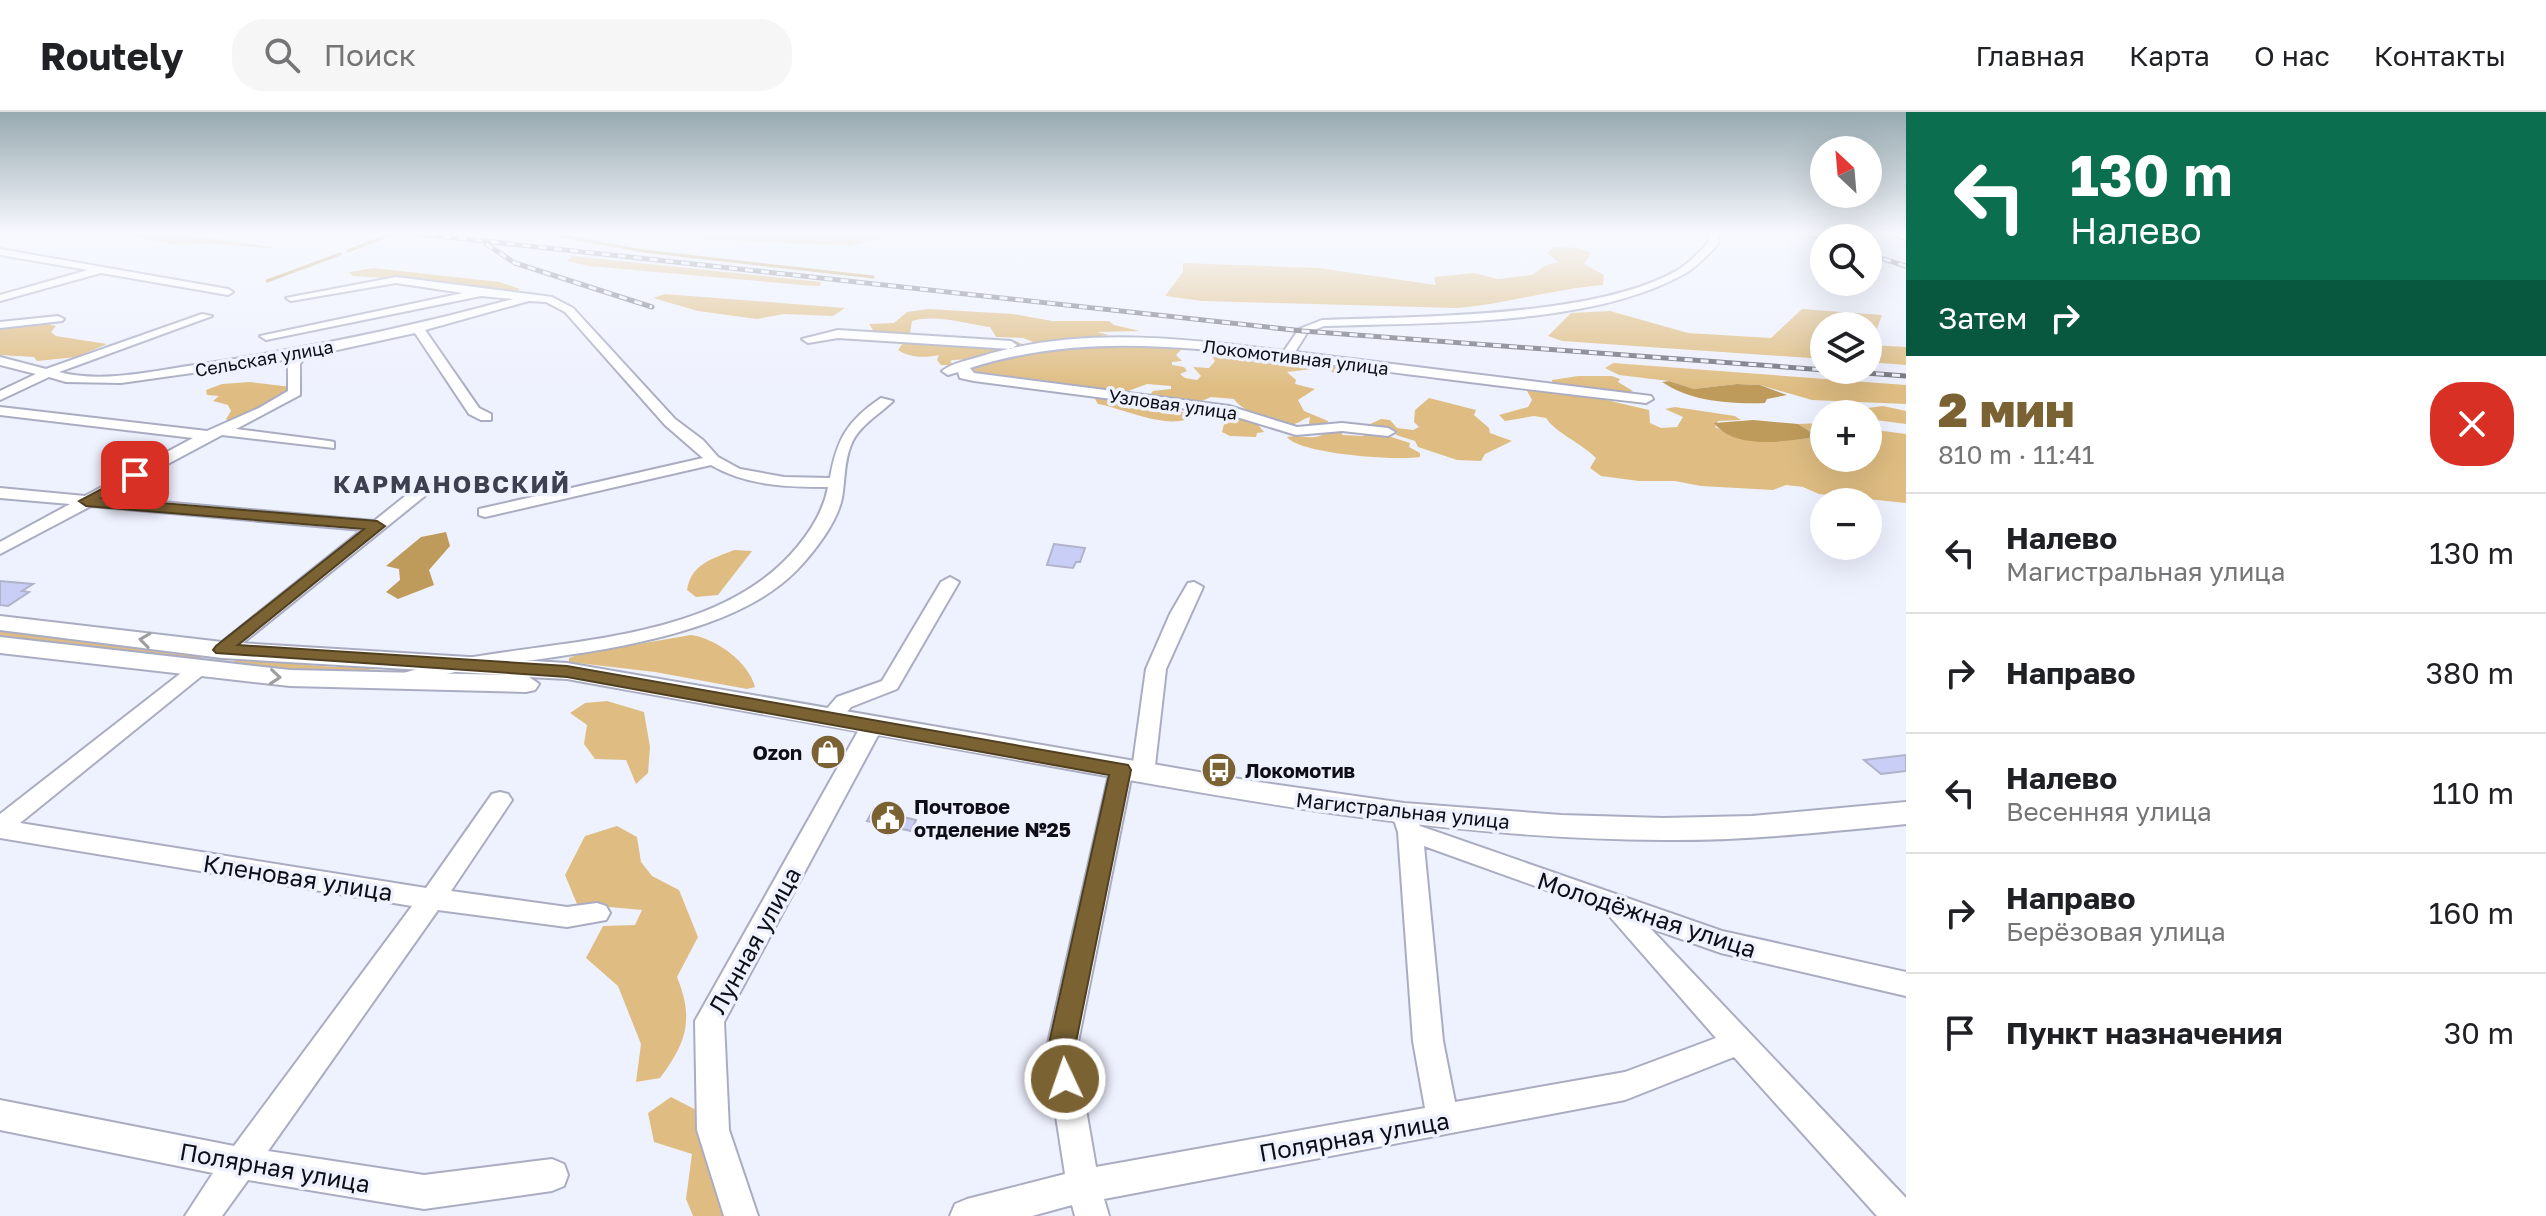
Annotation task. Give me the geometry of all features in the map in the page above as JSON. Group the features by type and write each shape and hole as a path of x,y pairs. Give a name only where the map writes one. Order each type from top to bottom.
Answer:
{"main road":[{"name":"Магистральная улица","path":"0,623 222,650 567,671 1407,823 1663,829 1752,827 1906,813"},
{"name":"Магистральная улица","path":"0,645 197,670 290,678 669,689"},
{"path":"197,670 222,650"}],"street":[{"path":"0,298 48,285"},
{"path":"184,285 228,292"},
{"path":"291,298 370,285"},
{"path":"426,285 557,301 569,310 656,408 698,443 713,460 736,473 784,482 838,483"},
{"path":"1287,355 1303,331 1322,323 1479,317 1564,306 1651,285"},
{"path":"266,336 481,293"},
{"name":"Сельская улица","path":"0,361 66,378 121,379 300,354 418,328 525,299"},
{"path":"0,396 48,373 206,316"},
{"path":"0,325 58,319"},
{"path":"418,328 474,411 486,417"},
{"path":"808,339 838,334 954,344 1043,347"},
{"name":"Локомотивная улица","path":"948,371 1043,347 1130,339 1646,399"},
{"path":"0,549 212,433 264,412 295,392 294,364 300,354"},
{"name":"Узловая улица","path":"963,366 965,375 974,377 1388,432"},
{"path":"390,682 470,663 579,648 689,623 749,599 790,567 814,537 833,503 844,443 871,411 886,401"},
{"path":"0,411 212,433 258,434 329,445"},
{"path":"485,512 713,460"},
{"path":"222,650 425,488"},
{"path":"0,493 377,526"},
{"path":"830,718 844,702 890,685 950,582"},
{"path":"1088,1201 1061,1052 1156,669 1194,587"},
{"path":"0,828 197,670"},
{"name":"Лунная улица","path":"741,1216 713,1130 709,1021 872,726"},
{"path":"202,1216 500,800"},
{"path":"1407,823 1428,1041 1443,1120"},
{"name":"Молодёжная улица","path":"1407,823 1614,907 1721,942 1906,984"},
{"name":"Кленовая улица","path":"0,828 432,899 567,917 597,913"},
{"path":"1614,907 1900,1216"},
{"name":"Полярная улица","path":"967,1216 1088,1201 1443,1120 1625,1086 1737,1043"},
{"name":"Полярная улица","path":"0,1115 241,1163 424,1192 552,1175"}],"shaded area":[{"path":"450,285 507,285 520,289 510,293"},
{"path":"1174,285 1603,285 1456,308 1202,301 1165,296"},
{"path":"665,294 845,308 833,316 784,314 757,319 698,311 653,298"},
{"path":"928,309 1013,314 1052,321 1109,321 1140,331 1097,332 1109,335 1038,344 1023,338 996,337 990,327 922,319 912,321 910,334 948,338 870,332 873,330 869,324 894,323 907,312"},
{"path":"1802,309 1842,312 1810,312 1810,358 1562,341 1548,336 1571,313 1610,311 1688,333 1771,338"},
{"path":"44,323 56,326 51,332 56,336 107,344 76,357 37,361 34,357 0,355 0,326"},
{"path":"905,340 972,348 1013,340 1027,346 950,362 956,365 941,365 937,360 939,355 918,357 898,350"},
{"path":"1111,342 1184,347 1176,355 1182,361 1172,362 1172,365 1184,367 1187,371 1180,374 1185,378 1197,380 1201,376 1193,367 1209,368 1215,361 1211,355 1200,352 1204,348 1337,363 1346,367 1335,373 1321,368 1287,372 1296,380 1295,384 1315,389 1298,400 1304,411 1328,421 1327,425 1342,429 1342,435 1362,436 1376,432 1410,443 1409,447 1420,453 1420,457 1371,457 1310,448 1287,437 1312,437 1327,432 1324,428 1299,426 1309,424 1310,417 1295,424 1282,425 1251,412 1234,399 1211,397 1195,404 1149,396 1153,391 1171,389 1171,386 1147,384 1120,394 971,375 968,368 1003,357"},
{"path":"1882,346 1906,347 1906,365 1882,363"},
{"path":"1613,363 1810,378 1810,384 1906,385 1906,404 1882,403 1882,400 1812,400 1760,385 1694,389 1669,381 1619,375 1605,368"},
{"path":"1612,376 1633,391 1628,393 1552,384 1552,380"},
{"path":"1669,381 1694,389 1760,385 1787,395 1767,399 1765,403 1725,402 1686,394 1662,382"},
{"path":"250,382 291,387 289,392 239,420 228,421 226,419 231,411 228,405 213,401 219,396 207,395 206,390 222,384"},
{"path":"1526,389 1589,396 1649,410 1650,423 1661,428 1677,427 1683,417 1665,409 1675,407 1735,416 1741,420 1718,421 1715,427 1727,433 1761,440 1810,437 1810,472 1882,472 1882,431 1906,434 1906,503 1882,501 1882,488 1810,490 1786,485 1773,490 1601,476 1590,468 1596,458 1546,418 1534,416 1505,421 1499,415 1528,407 1532,400"},
{"path":"1429,398 1476,410 1474,415 1489,428 1490,433 1512,441 1485,454 1481,461 1457,460 1418,447 1415,441 1396,435 1397,431 1368,425 1381,419 1390,420 1397,428 1413,430 1419,427 1414,422 1415,410"},
{"path":"1095,399 1124,403 1166,405 1193,416 1172,421 1146,418 1098,404"},
{"path":"1882,406 1906,411 1906,424 1882,421"},
{"path":"1206,409 1263,421 1259,426 1264,432 1257,433 1256,437 1230,436 1222,432 1224,424"},
{"path":"1753,420 1798,424 1810,432 1810,437 1758,442 1733,437 1714,423"},
{"path":"1798,424 1810,424 1810,432"},
{"path":"446,532 450,546 429,570 434,585 398,599 386,592 400,580 399,569 386,566 421,537"},
{"path":"734,550 752,551 718,595 696,597 687,590 698,568"},
{"path":"0,631 200,656 202,660 0,638"},
{"path":"691,635 710,641 730,653 746,669 755,687 747,689 655,672 569,662 569,658 580,654"},
{"path":"237,659 334,667 412,667 335,672 229,665"},
{"path":"607,701 644,712 650,747 648,773 636,784 626,760 595,759 584,744 587,725 570,713 585,703"},
{"path":"617,826 637,837 641,862 652,876 679,890 698,937 677,977 685,1005 682,1041 660,1078 636,1082 641,1044 618,986 586,958 603,926 635,925 642,910 577,904 565,875 585,836"},
{"path":"671,1097 700,1112 754,1216 693,1216 686,1199 692,1154 654,1142 648,1113"}],"building":[{"path":"1054,544 1085,548 1080,562 1076,562 1073,568 1047,565"},
{"path":"0,581 33,584 22,591 29,592 8,606 0,605"},
{"path":"1906,755 1906,771 1881,774 1864,760"},
{"name":"Почтовое отделение №25","path":"879,804 902,810 899,816 916,820 911,831 867,821"}],"railway":[{"path":"582,285 652,307"},
{"path":"880,285 1303,331 1906,376"}],"place":[{"name":"Ozon","path":"828,752"},
{"name":"Локомотив","path":"1219,770"},
{"name":"Почтовое отделение №25","path":"888,818"}],"district":[{"name":"КАРМАНОВСКИЙ","path":"452,483"}],"route":[{"path":"135,475 86,501 377,526 222,650 567,671 1121,770 1061,1052 1065,1079"}]}
